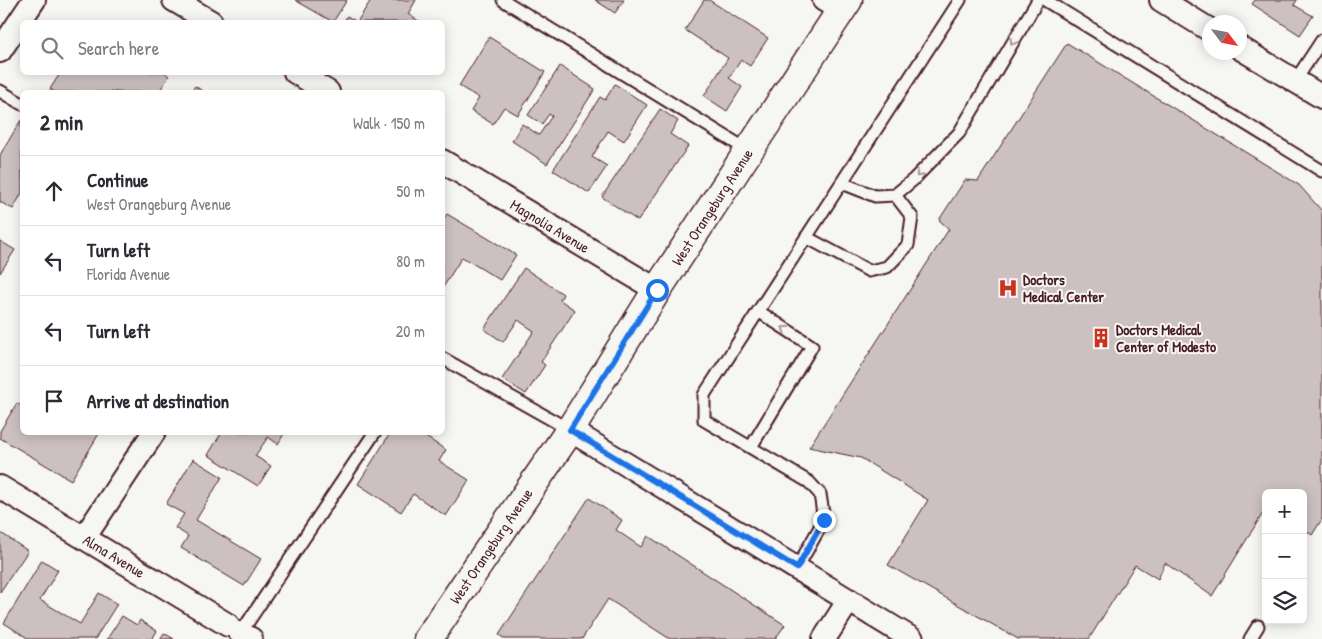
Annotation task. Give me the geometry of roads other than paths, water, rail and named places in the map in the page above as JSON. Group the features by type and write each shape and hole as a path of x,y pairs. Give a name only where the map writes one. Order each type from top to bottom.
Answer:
{"street":[{"path":"21,20 34,0"},
{"path":"174,0 208,20"},
{"path":"1161,0 1184,6 1202,23"},
{"name":"West Orangeburg Avenue","path":"428,639 570,430 657,290 749,151 837,3"},
{"path":"0,51 20,21"},
{"path":"1247,52 1322,97"},
{"path":"300,75 325,90"},
{"name":"Magnolia Avenue","path":"445,163 657,290"},
{"path":"570,430 912,639"},
{"path":"84,538 152,435"},
{"name":"Alma Avenue","path":"0,487 239,634"},
{"path":"824,639 849,600"}],"lane":[{"path":"503,0 749,151"},
{"path":"797,568 824,520 820,494 810,482 704,420 704,395 960,0"},
{"path":"842,183 875,196 895,195 913,180 959,133 1038,0"},
{"path":"1045,0 1322,170"},
{"path":"1295,81 1322,40"},
{"path":"0,91 20,103"},
{"path":"806,237 869,271 887,267 908,246 912,218 895,195"},
{"path":"751,447 812,346 758,311"},
{"path":"445,360 570,430"},
{"path":"239,634 373,435"},
{"path":"1250,639 1258,626"}],"place":[{"name":"Doctors Medical Center","path":"1008,288"},
{"name":"Doctors Medical Center of Modesto","path":"1101,338"}]}
